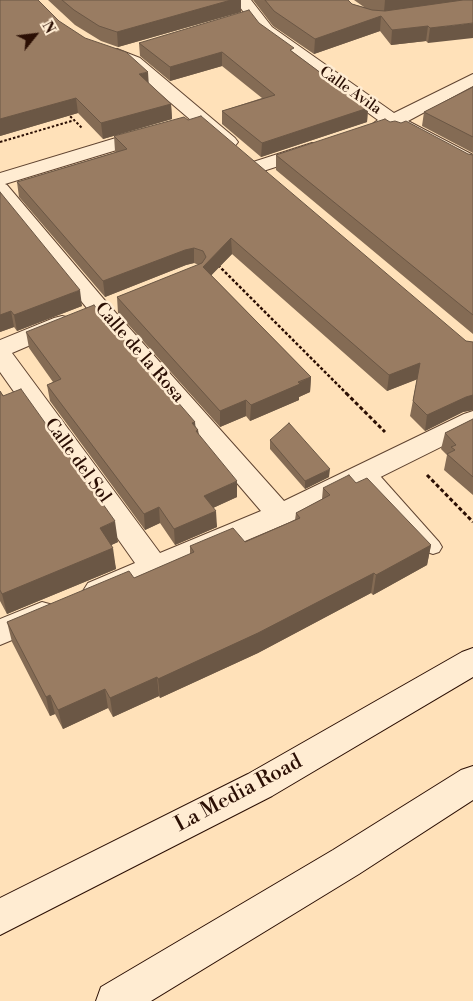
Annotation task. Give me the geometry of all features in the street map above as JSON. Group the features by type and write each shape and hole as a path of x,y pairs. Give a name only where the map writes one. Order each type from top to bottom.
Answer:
{"street":[{"name":"Calle Avila","path":"243,0 266,31 379,113 471,160"},
{"path":"236,20 254,15"},
{"path":"143,47 110,52 134,62 192,122 257,167 277,184"},
{"path":"364,131 394,121 473,79"},
{"path":"0,179 163,130"},
{"path":"257,167 327,143"},
{"name":"Calle de la Rosa","path":"0,189 108,305 280,515"},
{"path":"0,349 108,305"},
{"name":"Calle del Sol","path":"0,354 154,567"},
{"path":"0,632 280,515 473,420"},
{"name":"La Media Road","path":"0,917 260,785 473,661"},
{"path":"115,1001 346,862 473,781"}],"lane":[{"path":"367,472 433,547"}],"path":[{"path":"61,107 87,133"},
{"path":"0,142 74,120"},
{"path":"214,261 390,438"},
{"path":"425,473 473,522"}],"building":[{"path":"0,0 38,0 59,21 85,38 126,52 148,72 139,74 171,104 101,123 76,98 0,119"},
{"path":"62,0 231,0 117,32 99,26"},
{"path":"265,0 348,0 352,4 372,10 385,11 473,0 473,23 392,30 381,16 315,39 274,11"},
{"path":"249,10 259,23 294,48 290,50 368,108 262,143 222,111 275,95 222,52 170,67 139,43"},
{"path":"473,87 473,137 424,112"},
{"path":"201,116 466,341 473,342 473,395 427,415 413,401 420,363 389,375 231,238 203,267 311,377 298,382 300,384 251,405 246,400 220,411 117,297 202,263 206,257 203,251 194,248 185,250 103,281 17,182 127,149 114,136 184,117 188,120"},
{"path":"385,119 390,122 401,123 406,121 473,155 473,315 276,155"},
{"path":"0,192 80,290 14,315 11,311 0,315"},
{"path":"94,305 195,422 192,423 198,430 196,431 237,481 204,496 216,511 174,529 159,507 144,514 47,385 61,379 26,332"},
{"path":"21,389 115,521 100,528 113,548 2,594 0,590 0,391 3,396"},
{"path":"473,419 473,477 447,454 455,450 451,447 456,445 445,433"},
{"path":"289,423 330,469 305,481 270,440"},
{"path":"349,475 356,483 367,478 431,545 376,575 374,573 258,633 158,679 157,677 110,698 105,689 58,710 50,695 46,697 7,622 129,571 134,578 194,552 190,546 233,528 245,542 300,518 296,513 330,495 323,488"}]}
